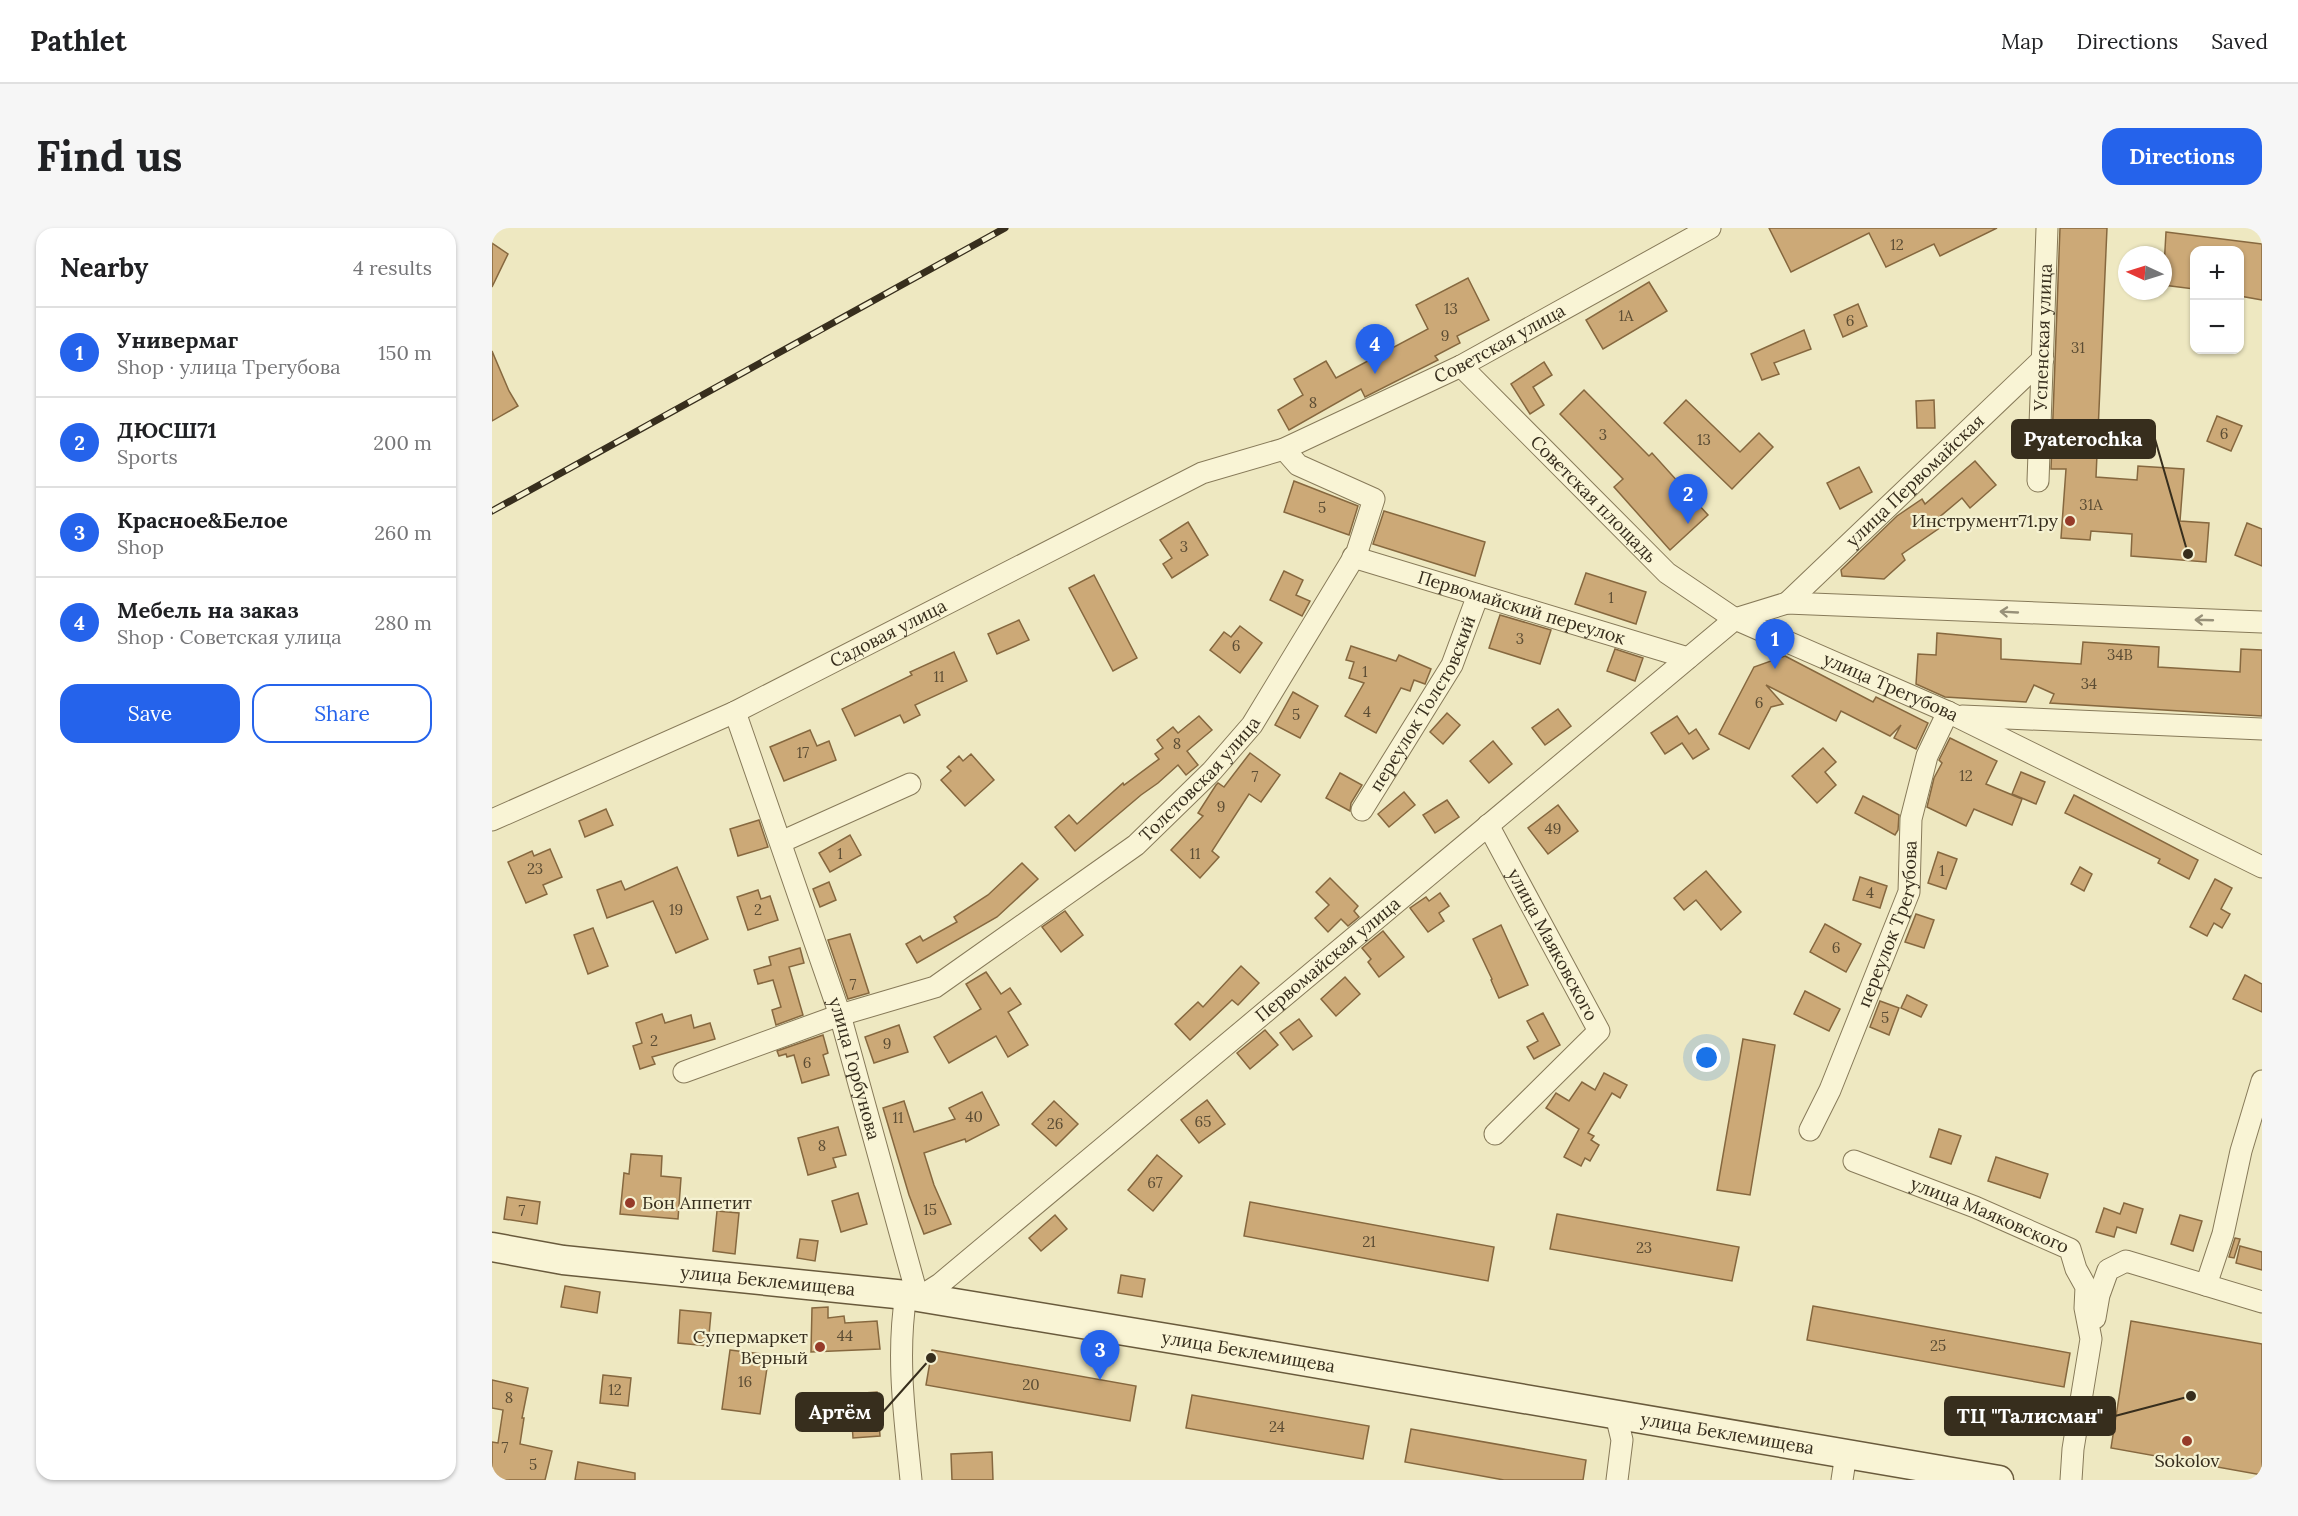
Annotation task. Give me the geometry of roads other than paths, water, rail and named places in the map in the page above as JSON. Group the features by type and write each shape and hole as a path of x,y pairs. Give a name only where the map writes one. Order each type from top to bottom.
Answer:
{"main road":[{"name":"улица Беклемищева","path":"492,1247 563,1260 912,1297 1616,1415 1844,1467 1999,1480"}],"street":[{"name":"Советская улица","path":"1284,449 1461,366 1710,228"},
{"name":"Успенская улица","path":"2038,481 2047,228"},
{"name":"улица Первомайская","path":"1786,603 2043,359"},
{"name":"Советская площадь","path":"1461,366 1667,573 1735,619"},
{"name":"Толстовская улица","path":"684,1072 840,1015 935,987 1136,845 1212,771 1252,724 1353,557 1374,499 1298,465 1284,449"},
{"name":"Садовая улица","path":"492,820 735,712 1202,473 1284,449"},
{"name":"Первомайский переулок","path":"1353,557 1688,658"},
{"name":"переулок Толстовский","path":"1362,810 1452,665 1478,595"},
{"path":"1735,619 1786,603 2262,622"},
{"name":"Первомайская улица","path":"912,1297 940,1284 1735,619"},
{"name":"улица Трегубова","path":"1735,619 1952,714 2262,867"},
{"name":"улица Горбунова","path":"735,712 840,1015 912,1297"},
{"path":"1952,714 2262,729"},
{"name":"переулок Трегубова","path":"1810,1130 1830,1090 1909,892 1911,819 1927,756 1952,714"},
{"path":"781,842 910,784"},
{"name":"улица Маяковского","path":"1488,825 1599,1031 1495,1134"},
{"path":"2206,1285 2223,1234 2241,1151 2262,1081"},
{"name":"улица Маяковского","path":"1854,1161 1975,1207 2070,1249 2076,1269 2086,1287 2085,1308 2091,1339"},
{"name":"улица Маяковского","path":"2071,1480 2073,1449 2091,1339 2099,1295 2108,1270 2126,1261 2262,1302"},
{"path":"910,1480 901,1354 902,1317 912,1297"},
{"path":"1616,1415 1622,1440 1617,1480"}],"railway":[{"path":"492,511 1005,228"}],"place":[{"name":"Мебель на заказ","path":"1375,374"},
{"name":"Инструмент71.ру","path":"2070,521"},
{"name":"ДЮСШ71","path":"1688,524"},
{"name":"Pyaterochka","path":"2188,554"},
{"name":"Универмаг","path":"1775,669"},
{"name":"Бон Аппетит","path":"630,1203"},
{"name":"Супермаркет Верный","path":"820,1347"},
{"name":"Артём","path":"931,1358"},
{"name":"Красное&Белое","path":"1100,1380"},
{"name":"ТЦ \"Талисман\"","path":"2191,1396"},
{"name":"Sokolov","path":"2187,1441"}]}
